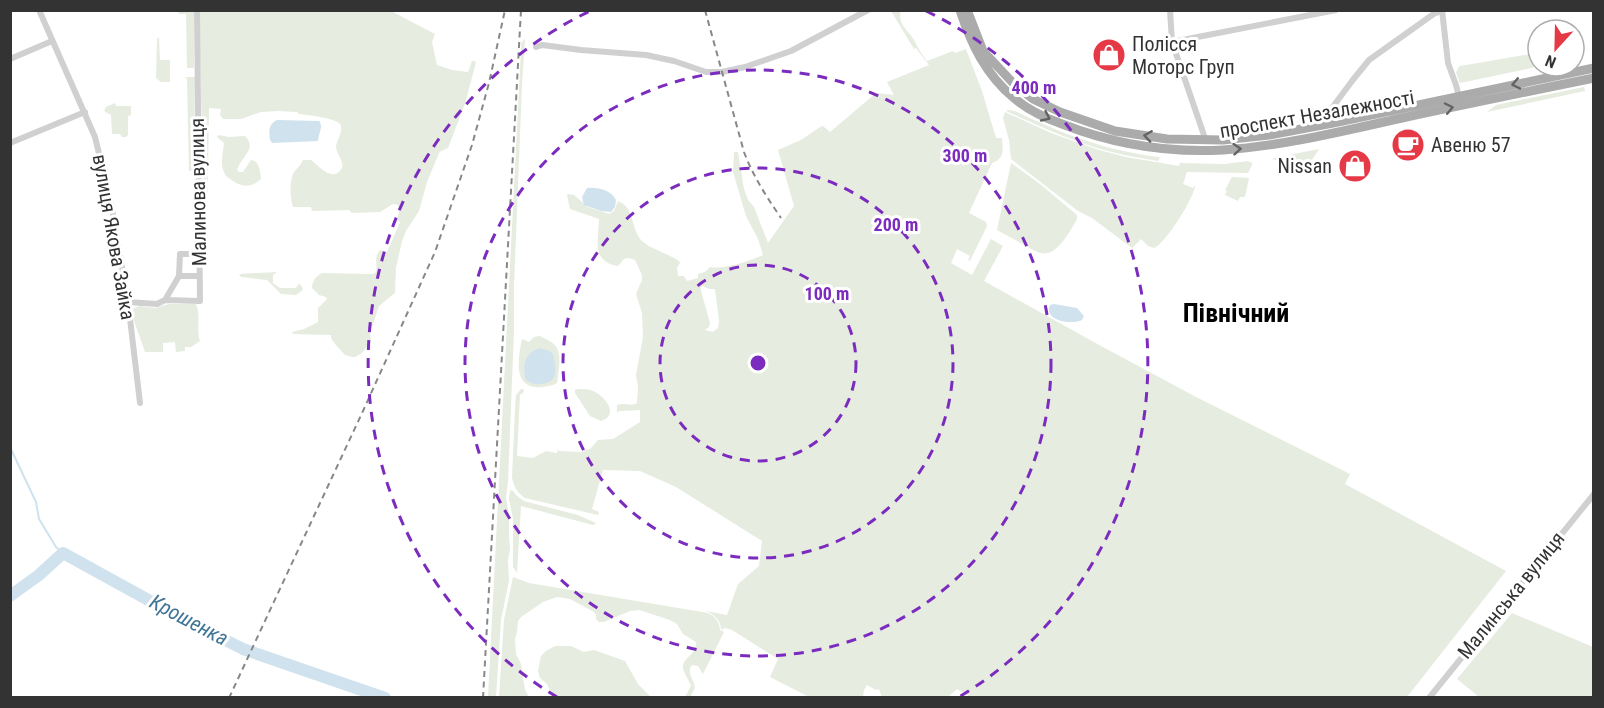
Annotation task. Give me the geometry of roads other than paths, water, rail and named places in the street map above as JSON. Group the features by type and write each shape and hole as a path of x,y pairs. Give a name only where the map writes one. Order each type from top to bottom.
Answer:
{"main road":[{"name":"проспект Незалежності","path":"960,10 971,42 983,63 1002,87 1026,107 1055,121 1106,139 1163,148 1222,150 1263,145 1593,78"},
{"name":"проспект Незалежності","path":"967,10 981,45 990,59 1024,93 1046,106 1114,131 1167,139 1206,141 1269,135 1593,68"}],"street":[{"name":"вулиця Якова Зайка","path":"39,10 95,137 111,203 128,302 140,403"},
{"name":"Малинова вулиця","path":"128,302 157,304 165,300 200,301 197,10"},
{"path":"536,47 542,45 646,55 674,61 706,72 722,72 745,67 791,51 868,10"},
{"path":"1170,10 1172,42 1206,141"},
{"path":"1172,42 1336,10"},
{"path":"1333,123 1330,112 1332,108 1370,60 1434,13 1442,11 1448,63 1459,97"},
{"path":"10,59 52,40"},
{"path":"10,143 85,112"},
{"path":"165,300 179,276 180,254 199,254"},
{"path":"179,276 199,276"},
{"name":"Малинська вулиця","path":"1429,698 1593,494"}],"water":[{"path":"277,120 319,121 321,128 318,141 272,143 270,128"},
{"path":"587,188 604,190 614,197 615,207 611,212 584,205 582,197"},
{"path":"1050,305 1077,308 1084,316 1082,320 1072,322 1054,318 1049,310"},
{"path":"539,348 553,354 555,374 551,381 536,384 526,380 524,365 527,357"}],"waterway":[{"path":"10,447 36,502 39,519 56,547 63,553"},
{"name":"Крошенка","path":"10,596 39,575 63,553 243,649 385,698"}],"railway":[{"path":"229,698 435,252 472,145 505,10"},
{"path":"483,698 521,10"},
{"path":"705,10 744,152 760,186 781,218"}],"place":[{"name":"Полісся Моторс Груп","path":"1109,55"},
{"name":"Авеню 57","path":"1408,145"},
{"name":"Nissan","path":"1355,166"}],"district":[{"name":"Північний","path":"1236,313"}]}
